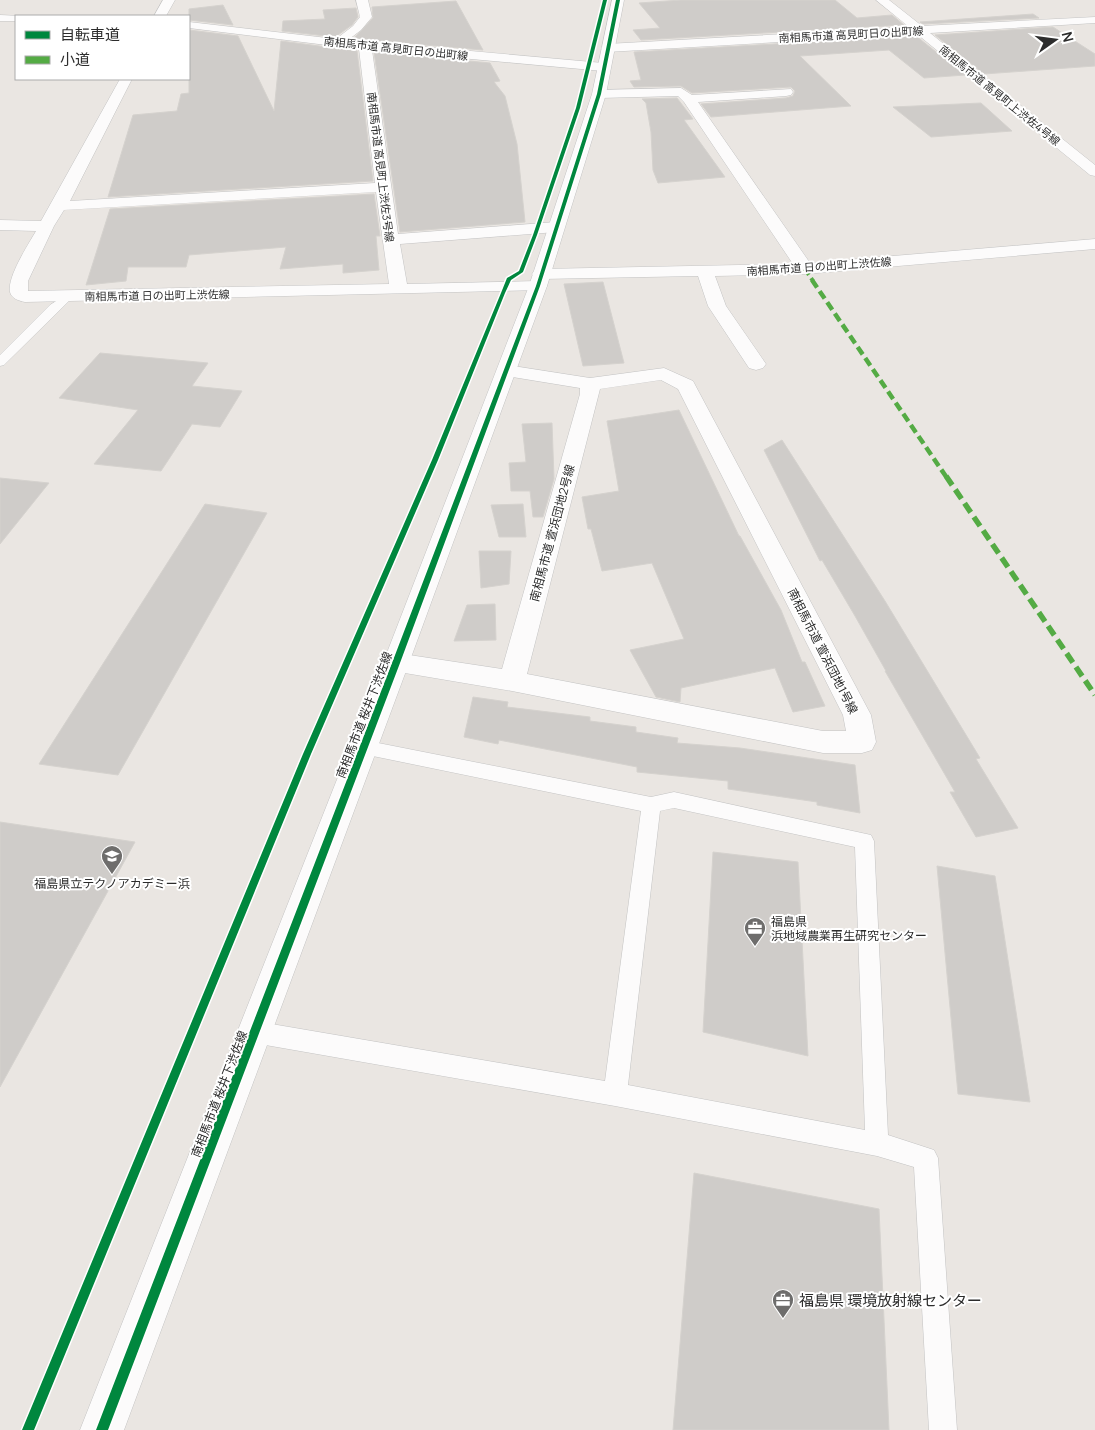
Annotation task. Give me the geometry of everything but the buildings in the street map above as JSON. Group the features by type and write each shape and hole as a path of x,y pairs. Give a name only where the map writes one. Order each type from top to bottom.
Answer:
{"street":[{"path":"161,15 169,0"},
{"path":"339,42 357,28 366,17 362,0"},
{"name":"南相馬市道 桜井下渋佐線","path":"102,1430 507,372 540,280 598,94 618,0"},
{"name":"南相馬市道 高見町上渋佐4号線","path":"882,0 1095,172"},
{"path":"0,18 15,18"},
{"name":"南相馬市道 高見町日の出町線","path":"190,25 365,46 605,57 920,30 1095,20"},
{"name":"南相馬市道 高見町上渋佐3号線","path":"365,46 381,159 382,187 399,289"},
{"name":"南相馬市道 日の出町上渋佐線","path":"125,80 59,206 46,226 19,281 19,293 25,297 399,289 540,280 805,269 1095,244"},
{"path":"598,94 682,92 689,99 805,269"},
{"path":"689,99 786,92"},
{"path":"59,206 382,187"},
{"path":"0,225 46,226"},
{"path":"390,240 556,227"},
{"path":"705,272 717,306 756,364"},
{"name":"南相馬市道 萱浜団地1号線","path":"396,663 512,681 823,742 862,742 857,715 686,385 664,374 590,384 507,372"},
{"name":"南相馬市道 萱浜団地2号線","path":"512,681 590,394 590,384"}],"lane":[{"path":"0,362 54,307 67,297"},
{"path":"363,747 651,805 674,800 864,841 877,1144"},
{"path":"615,1094 651,805"},
{"path":"254,1032 615,1094 877,1144 926,1158 943,1430"}],"marked path":[{"path":"805,269 1095,695"}],"cycle path":[{"path":"28,1430 307,754 435,460 503,293 509,279 521,272 578,108 605,0"},
{"path":"102,1430 396,663 538,286 599,94 618,0"}],"place":[{"name":"福島県立テクノアカデミー浜","path":"112,875"},
{"name":"福島県 浜地域農業再生研究センター","path":"755,947"},
{"name":"福島県 環境放射線センター","path":"783,1319"}]}
